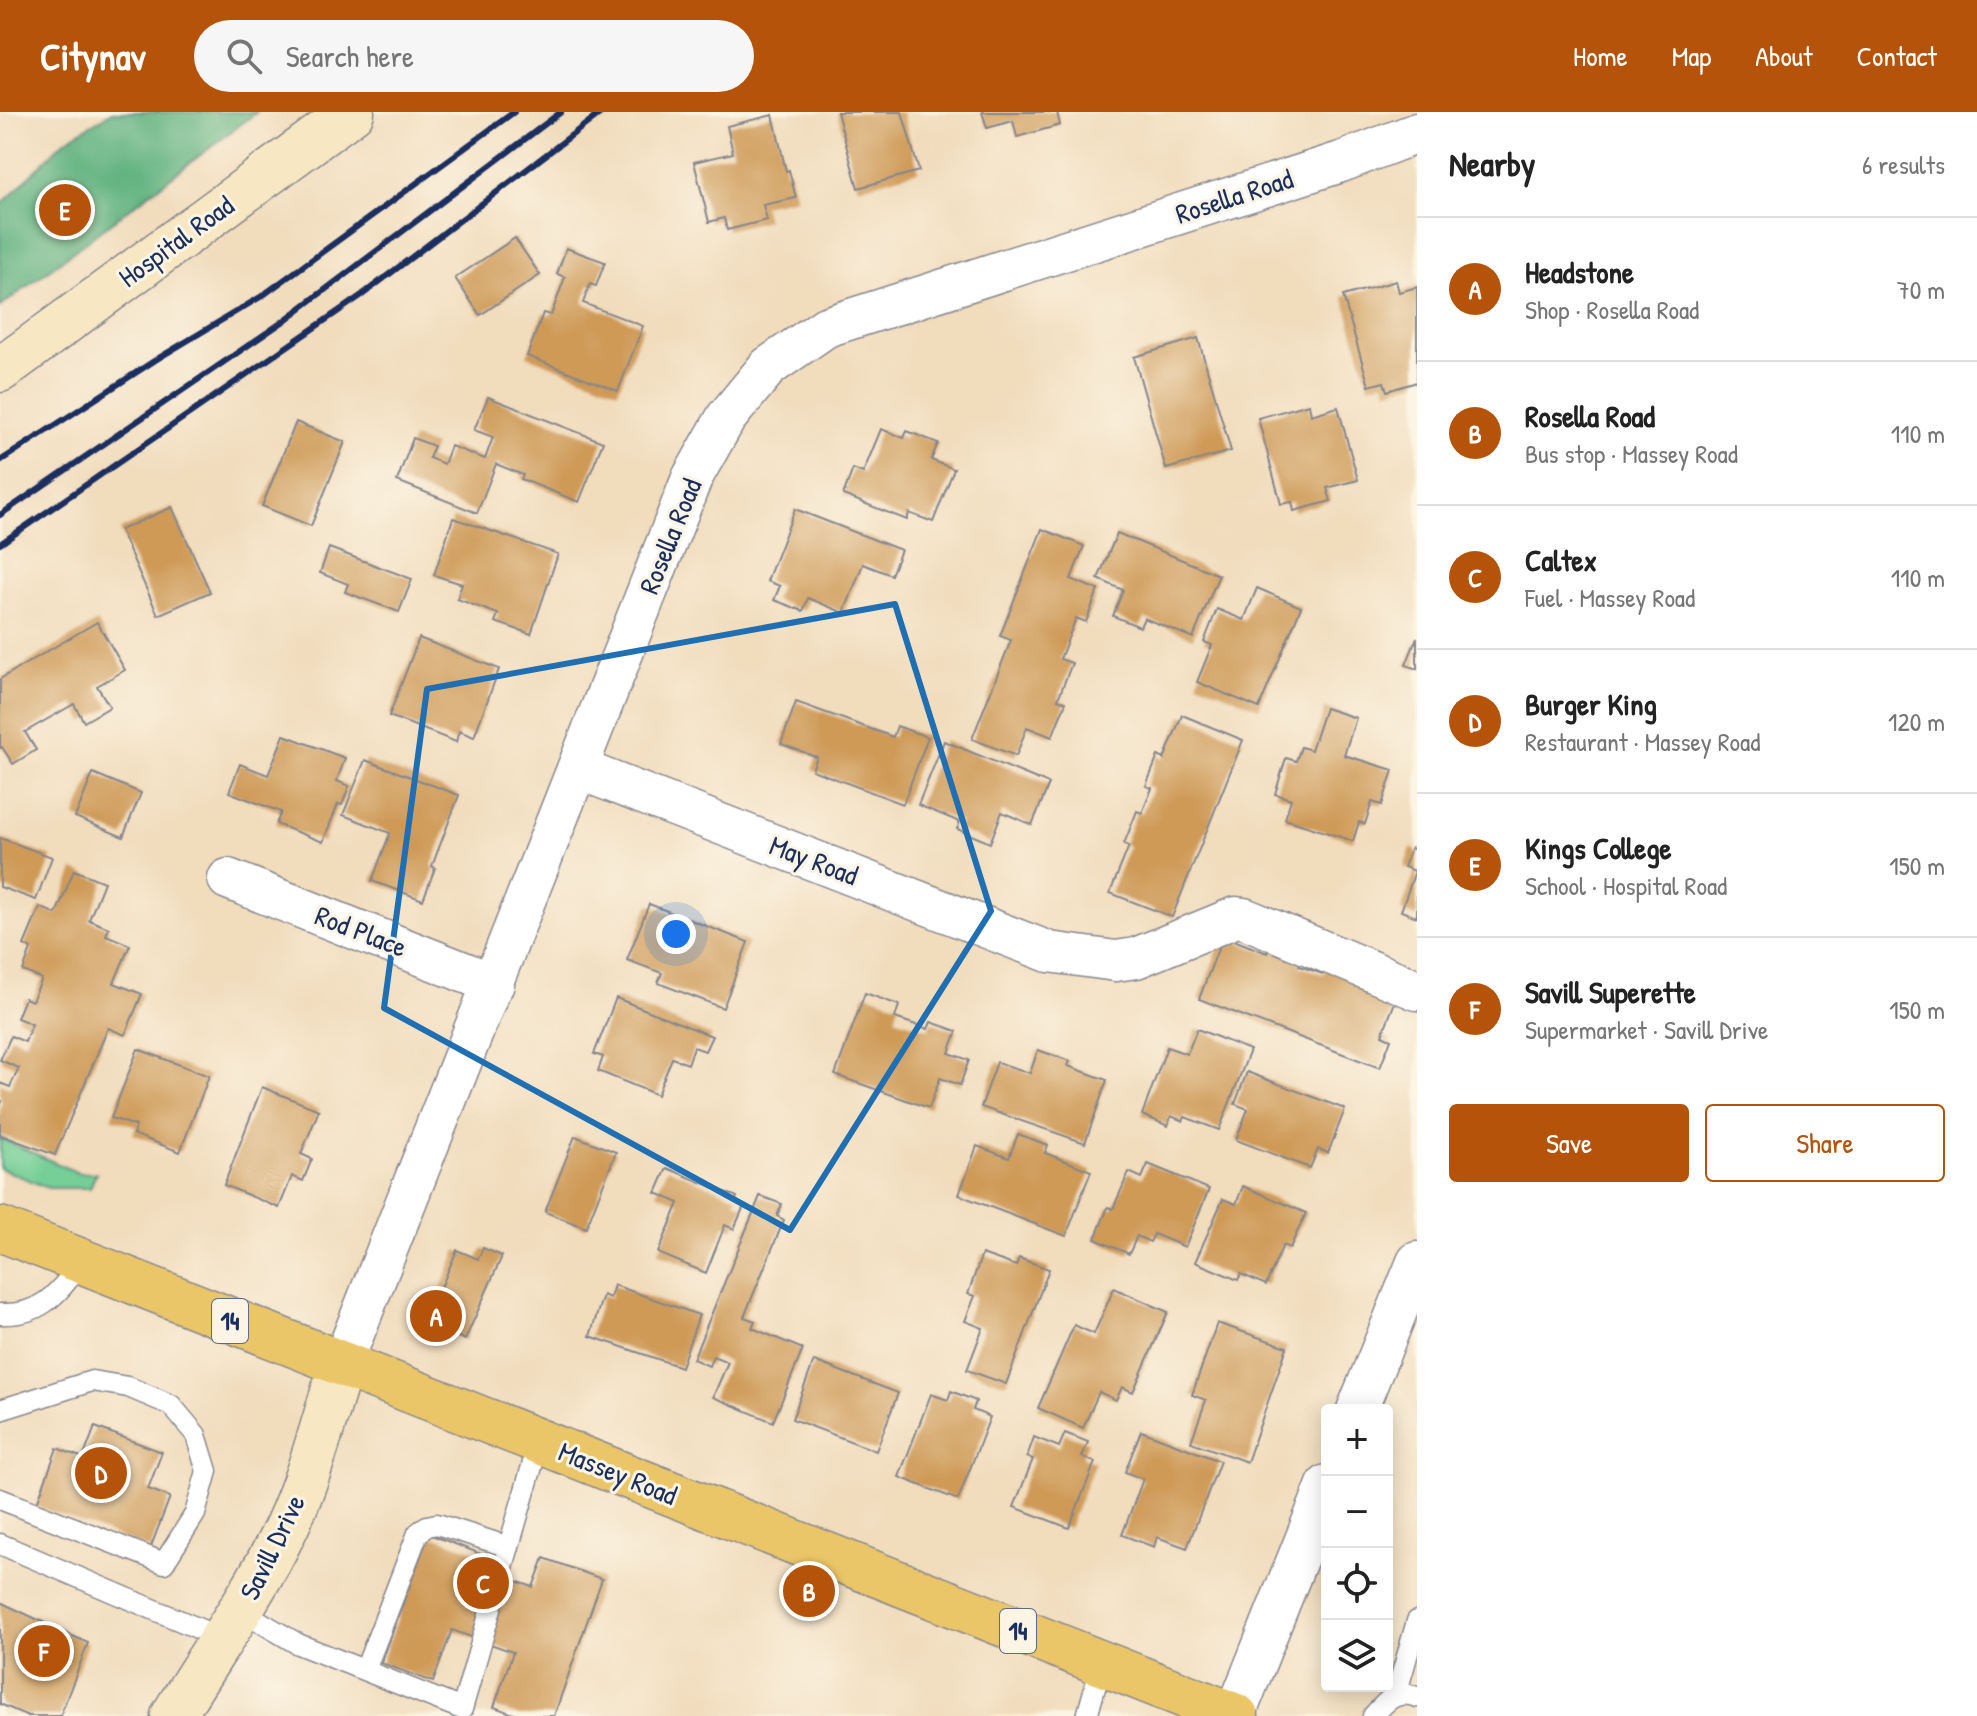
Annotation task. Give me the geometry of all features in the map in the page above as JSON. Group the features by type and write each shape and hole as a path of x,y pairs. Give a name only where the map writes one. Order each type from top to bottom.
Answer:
{"main road":[{"name":"Hospital Road","path":"0,370 352,112"},
{"name":"Massey Road","path":"0,1229 1236,1716"},
{"name":"Savill Drive","path":"173,1716 232,1625 283,1534 307,1473 342,1364"}],"street":[{"name":"Rosella Road","path":"342,1364 692,478 726,418 768,367 826,327 1326,167 1417,133"},
{"name":"May Road","path":"579,769 1049,952 1116,961 1136,958 1236,917 1417,990"},
{"name":"Rod Place","path":"228,879 494,984"},
{"path":"1359,1404 1417,1262"},
{"path":"1236,1716 1321,1500"}],"lane":[{"path":"0,1314 24,1314 41,1306 83,1261"},
{"path":"0,1410 92,1381 128,1387 171,1405 196,1435 207,1471 195,1514 164,1563 0,1499"},
{"path":"0,1544 232,1625 298,1644 471,1713 509,1547 539,1442"},
{"path":"365,1670 418,1533 427,1526 437,1524 509,1547"},
{"path":"1396,1695 1417,1621"},
{"path":"1087,1716 1102,1663"},
{"path":"1373,1716 1388,1699 1396,1695 1417,1697"}],"highlighted area":[{"path":"895,604 991,911 790,1230 384,1008 427,689"}],"green space":[{"path":"112,112 257,112 0,307 0,206 63,142"},
{"path":"0,1138 78,1173 96,1173 90,1188 48,1188 0,1168"}],"building":[{"path":"837,112 902,112 919,171 858,188"},
{"path":"982,112 1057,112 1060,125 1017,137 1013,121 987,128"},
{"path":"773,115 786,171 789,170 796,198 763,205 767,220 727,230 724,218 709,222 694,162 733,153 727,126"},
{"path":"515,238 540,275 480,315 455,278"},
{"path":"566,248 605,262 596,286 590,284 583,303 643,326 618,391 527,356 543,313 551,315 565,277 557,274"},
{"path":"1396,281 1399,292 1417,287 1417,382 1387,391 1384,382 1369,386 1343,296"},
{"path":"1198,338 1231,451 1166,469 1134,357"},
{"path":"488,397 603,442 579,502 521,479 523,475 496,464 477,513 397,481 413,438 434,446 429,458 444,464 451,446 485,459 493,437 474,430"},
{"path":"1309,404 1311,415 1338,407 1358,480 1327,488 1331,501 1294,511 1292,502 1281,504 1258,418"},
{"path":"296,422 345,442 311,526 262,506"},
{"path":"881,429 904,438 907,431 938,443 931,460 954,469 933,522 909,513 907,520 843,495 853,469 863,473"},
{"path":"172,507 210,592 158,615 120,530"},
{"path":"795,509 901,550 891,575 863,564 844,613 808,598 803,611 774,600 780,586 767,581"},
{"path":"453,518 558,554 531,634 495,622 498,614 457,599 462,584 434,575"},
{"path":"1042,529 1084,546 1071,579 1098,590 1086,622 1076,618 1060,659 1072,663 1058,699 1066,702 1052,737 1027,727 1016,756 972,739 1011,640 1000,636"},
{"path":"1117,533 1219,575 1193,638 1144,618 1140,627 1113,616 1123,590 1098,579"},
{"path":"329,548 412,579 399,612 345,592 348,584 320,573"},
{"path":"1257,588 1301,607 1259,708 1197,682 1212,645 1204,642 1217,609 1244,620"},
{"path":"97,622 125,670 97,686 110,707 84,722 74,704 25,732 36,750 13,764 0,748 0,679"},
{"path":"1417,637 1417,669 1406,665"},
{"path":"419,638 499,669 474,737 459,731 456,742 389,716"},
{"path":"796,702 893,737 897,726 928,737 903,804 812,770 817,757 781,744"},
{"path":"1325,708 1356,718 1344,755 1393,770 1382,805 1372,802 1365,824 1359,822 1353,841 1285,819 1291,799 1275,794 1286,758 1296,761 1301,747 1311,750"},
{"path":"1182,715 1243,740 1172,917 1110,893 1129,846 1124,844 1137,811 1142,813 1152,788 1146,786 1158,756 1164,759"},
{"path":"284,735 345,758 337,781 349,786 323,842 276,824 281,812 229,792 240,764 268,775"},
{"path":"944,741 1049,784 1032,825 1002,812 990,843 957,829 960,822 918,805"},
{"path":"365,760 459,795 432,866 435,868 423,900 372,881 390,833 343,815"},
{"path":"93,773 141,793 123,837 75,817"},
{"path":"0,838 52,857 36,900 0,887"},
{"path":"1411,848 1417,851 1417,917 1401,911 1415,871 1404,867"},
{"path":"74,870 104,882 89,920 109,928 106,935 130,945 114,983 142,994 125,1035 108,1028 55,1155 0,1135 0,1083 10,1087 19,1068 0,1060 11,1036 25,1042 32,1024 17,1018 25,998 32,1001 42,979 23,971 31,949 24,945 40,907 56,914"},
{"path":"649,904 748,942 723,1008 658,983 662,973 627,960"},
{"path":"1223,936 1267,953 1270,944 1303,956 1299,966 1323,974 1326,967 1362,980 1359,988 1395,1002 1382,1035 1391,1039 1380,1068 1199,999"},
{"path":"865,993 899,1005 895,1018 928,1029 931,1022 957,1031 949,1053 969,1060 960,1085 940,1078 929,1108 835,1075"},
{"path":"616,998 712,1036 705,1051 694,1047 688,1064 672,1058 657,1095 598,1071 603,1057 594,1054"},
{"path":"1197,1029 1250,1050 1219,1130 1185,1117 1183,1121 1171,1116 1168,1126 1142,1115 1167,1047 1187,1054"},
{"path":"138,1049 209,1076 180,1152 133,1134 136,1126 111,1118"},
{"path":"1038,1050 1070,1061 1068,1066 1107,1080 1085,1143 981,1107 997,1062 1030,1073"},
{"path":"1247,1072 1345,1109 1328,1153 1318,1149 1310,1168 1236,1140 1248,1109 1235,1104"},
{"path":"262,1087 319,1110 301,1154 312,1159 303,1181 292,1176 279,1208 224,1185"},
{"path":"1018,1134 1048,1145 1045,1153 1091,1171 1066,1236 959,1195 977,1146 1009,1158"},
{"path":"575,1136 616,1152 586,1228 545,1212"},
{"path":"1148,1164 1209,1189 1185,1247 1154,1234 1150,1242 1137,1236 1129,1254 1095,1239 1108,1207 1113,1209 1129,1172 1142,1178"},
{"path":"667,1168 737,1197 735,1202 744,1206 734,1229 725,1225 706,1273 658,1253 679,1203 656,1193"},
{"path":"1243,1186 1306,1213 1290,1248 1283,1245 1266,1285 1241,1274 1238,1280 1195,1262 1223,1199 1236,1204"},
{"path":"760,1196 782,1204 777,1216 784,1220 744,1317 755,1321 752,1328 803,1349 773,1422 713,1397 728,1362 713,1356 709,1366 693,1359"},
{"path":"483,1248 502,1256 465,1340 443,1330 433,1306 457,1250 478,1259"},
{"path":"982,1254 1016,1266 1019,1258 1049,1269 1006,1384 967,1370 983,1328 965,1321 975,1296 968,1294"},
{"path":"614,1285 699,1315 681,1367 590,1336 603,1295 610,1298"},
{"path":"1114,1288 1168,1312 1133,1392 1122,1387 1116,1400 1099,1392 1083,1428 1038,1408 1074,1325 1094,1334"},
{"path":"1217,1323 1287,1347 1247,1462 1191,1442 1206,1400 1192,1395"},
{"path":"814,1361 898,1393 876,1451 792,1419"},
{"path":"951,1391 976,1401 973,1410 990,1417 958,1500 899,1477 931,1394 948,1400"},
{"path":"95,1427 162,1452 148,1489 170,1497 150,1549 36,1506 57,1448 83,1458"},
{"path":"1141,1431 1220,1461 1187,1548 1157,1537 1154,1547 1122,1535 1143,1479 1125,1472"},
{"path":"1065,1433 1088,1442 1082,1457 1095,1462 1069,1528 1014,1507 1033,1459 1027,1457 1034,1437 1059,1447"},
{"path":"429,1534 481,1554 475,1567 533,1587 544,1558 602,1579 554,1716 519,1716 494,1707 513,1652 452,1630 433,1682 381,1663"},
{"path":"0,1602 88,1643 60,1716 28,1716 0,1704"}],"railway":[{"path":"0,461 157,359 262,296 514,112"},
{"path":"0,515 281,323 561,112"},
{"path":"0,544 362,295 602,112"}],"place":[{"name":"Kings College","path":"65,210"},
{"name":"Headstone","path":"436,1316"},
{"name":"Burger King","path":"101,1473"},
{"name":"Caltex","path":"483,1583"},
{"name":"Rosella Road","path":"809,1591"},
{"name":"Savill Superette","path":"44,1651"}]}
